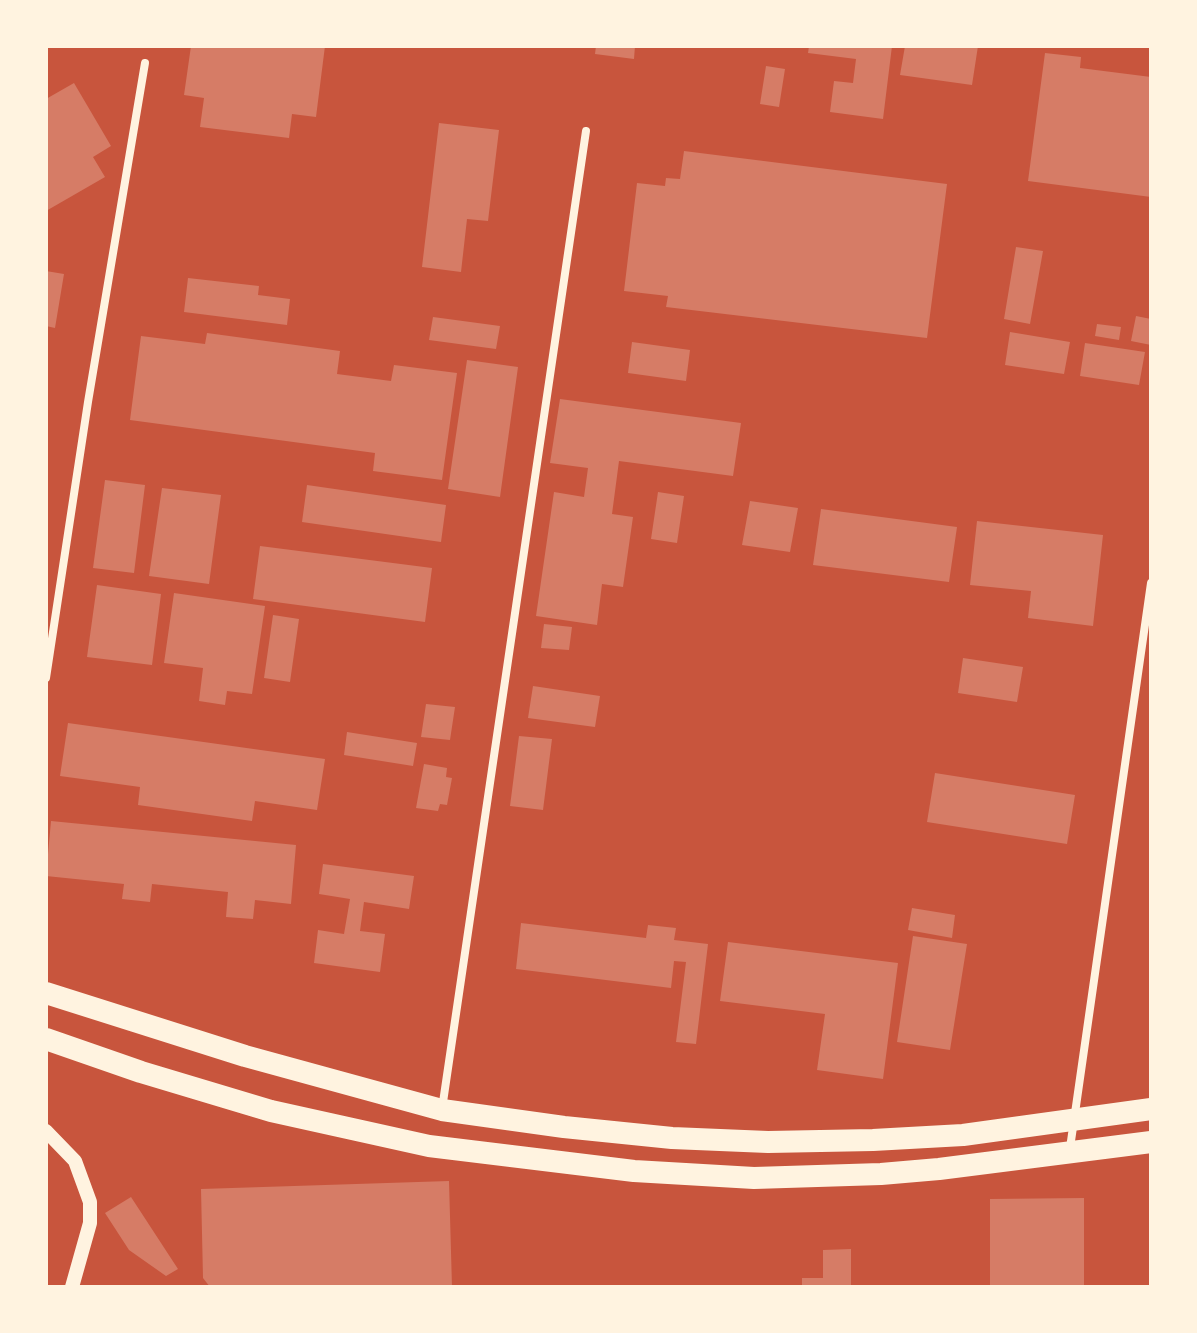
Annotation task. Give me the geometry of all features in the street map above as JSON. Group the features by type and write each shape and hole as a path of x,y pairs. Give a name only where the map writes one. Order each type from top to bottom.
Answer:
{"highway":[{"path":"46,993 245,1056 442,1110 657,1137 768,1142 963,1135 1151,1109"},
{"path":"46,1039 141,1072 271,1111 429,1146 634,1171 754,1178 881,1174 1151,1142"}],"street":[{"path":"46,678 145,63"},
{"path":"442,1110 586,131"},
{"path":"1069,1152 1151,583"},
{"path":"46,1131 75,1161 90,1202 90,1223 72,1287"}],"building":[{"path":"191,46 325,46 316,117 292,114 289,138 200,127 204,98 184,95"},
{"path":"596,46 635,46 634,59 595,54"},
{"path":"809,46 892,46 883,119 830,112 834,81 853,83 856,59 808,53"},
{"path":"905,46 978,46 972,85 900,75"},
{"path":"1045,53 1081,57 1080,68 1151,77 1151,197 1028,181"},
{"path":"766,66 785,69 779,107 760,104"},
{"path":"74,83 111,146 93,157 105,177 46,211 46,99"},
{"path":"439,123 499,130 488,221 467,219 461,272 422,267"},
{"path":"684,151 947,184 927,338 666,307 668,296 624,291 637,183 665,186 666,178 680,179"},
{"path":"1016,247 1043,251 1030,324 1004,319"},
{"path":"46,271 64,274 55,328 46,326"},
{"path":"188,278 259,286 258,295 290,299 287,325 184,312"},
{"path":"1136,316 1151,319 1151,345 1131,341"},
{"path":"433,317 500,326 496,349 429,340"},
{"path":"1097,324 1121,327 1119,340 1095,336"},
{"path":"1010,332 1070,342 1064,374 1005,365"},
{"path":"207,333 340,351 337,374 391,381 394,365 457,373 442,480 373,471 375,453 130,420 141,336 205,344"},
{"path":"632,342 690,350 686,381 628,373"},
{"path":"1085,343 1145,352 1139,385 1080,376"},
{"path":"467,360 518,367 500,497 448,489"},
{"path":"560,399 741,423 733,476 619,461 612,514 633,517 623,587 602,584 597,625 536,616 554,492 584,497 588,468 550,463"},
{"path":"105,480 145,485 134,573 93,568"},
{"path":"307,485 446,505 441,542 302,522"},
{"path":"162,488 221,495 209,584 149,576"},
{"path":"658,492 684,496 677,543 651,539"},
{"path":"750,501 798,508 790,552 742,545"},
{"path":"821,509 957,527 949,582 813,565"},
{"path":"977,521 1103,535 1093,626 1028,618 1031,591 970,585"},
{"path":"260,546 432,568 425,622 253,599"},
{"path":"97,585 161,594 152,665 87,657"},
{"path":"174,593 265,606 252,694 227,691 225,705 199,701 203,668 164,663"},
{"path":"273,615 299,619 290,682 264,678"},
{"path":"544,624 572,627 569,650 541,648"},
{"path":"963,658 1023,667 1017,702 958,693"},
{"path":"533,686 600,696 595,727 528,718"},
{"path":"426,704 455,707 450,740 421,737"},
{"path":"68,723 325,759 317,810 255,801 252,821 138,805 140,787 60,776"},
{"path":"347,732 417,743 413,766 344,755"},
{"path":"519,736 552,739 543,810 510,806"},
{"path":"424,764 447,768 446,777 452,778 447,805 440,804 438,811 416,808"},
{"path":"935,773 1075,795 1067,844 927,822"},
{"path":"51,821 296,845 291,904 255,900 253,919 226,917 228,892 152,884 150,902 122,899 124,884 46,876"},
{"path":"323,864 414,876 409,909 364,902 360,931 385,934 380,972 314,963 318,930 344,934 350,899 319,894"},
{"path":"912,908 955,915 952,938 908,930"},
{"path":"521,923 646,938 648,925 676,928 674,940 708,944 696,1044 676,1042 686,962 674,961 671,988 516,969"},
{"path":"913,936 967,944 950,1050 897,1042"},
{"path":"728,942 898,963 883,1079 817,1070 825,1014 720,1001"},
{"path":"449,1181 452,1287 210,1287 203,1278 201,1189"},
{"path":"131,1197 178,1269 166,1276 129,1250 105,1213"},
{"path":"1084,1198 1084,1287 990,1287 990,1199"},
{"path":"851,1249 851,1287 802,1287 802,1278 823,1278 823,1250"}]}
